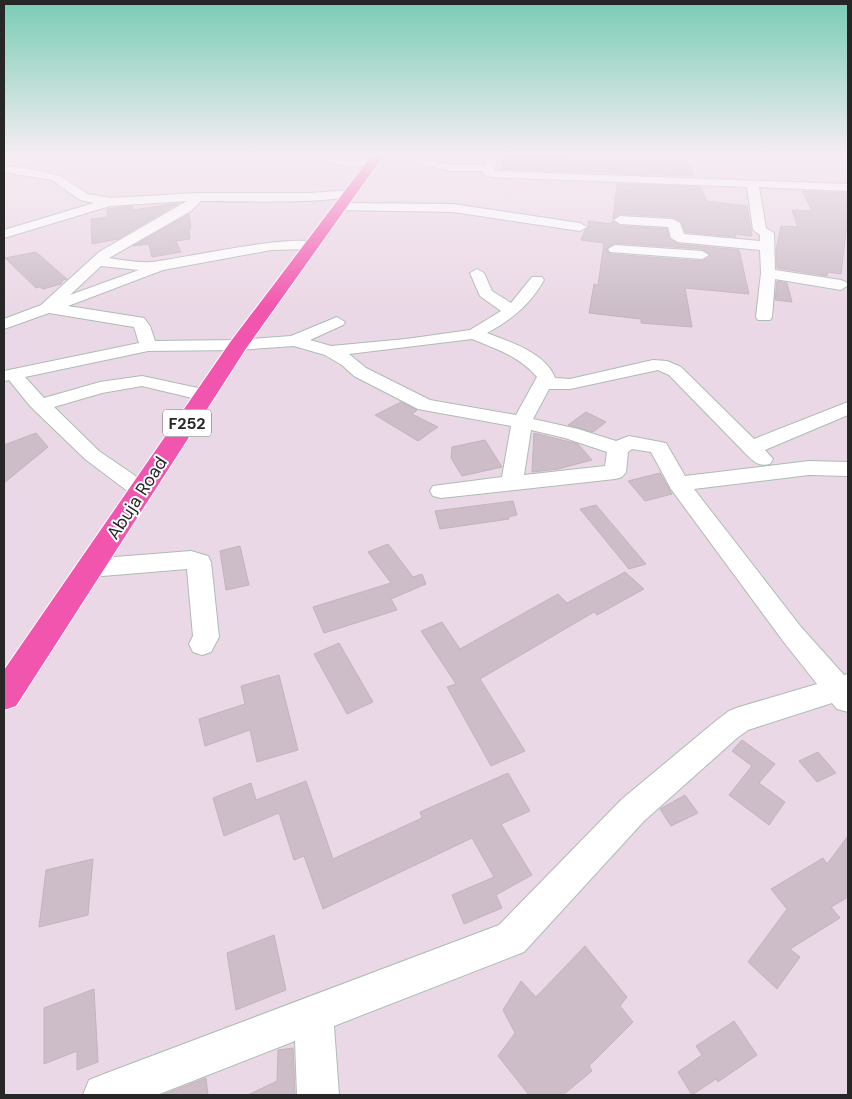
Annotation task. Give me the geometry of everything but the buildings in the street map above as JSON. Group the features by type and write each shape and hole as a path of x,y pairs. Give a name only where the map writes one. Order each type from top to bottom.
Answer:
{"main road":[{"name":"Abuja Road","path":"4,696 238,345 340,206"}],"street":[{"path":"4,234 96,206"},
{"path":"47,308 98,261 129,240 189,206"},
{"path":"430,206 580,227"},
{"path":"756,206 760,230 767,240 768,272 764,317"},
{"path":"767,240 772,232 768,206"},
{"path":"620,220 673,223 678,238 720,241 767,240"},
{"path":"615,249 718,256 723,254 720,241"},
{"path":"98,261 148,267 271,246 312,245"},
{"path":"4,324 168,265"},
{"path":"768,272 841,285"},
{"path":"477,273 485,293 513,311"},
{"path":"331,351 406,344 474,334 513,311 529,295 537,280"},
{"path":"47,308 138,321 142,326 148,346"},
{"path":"294,341 337,322"},
{"path":"474,334 515,350 536,365 546,377 522,422 512,483"},
{"path":"9,375 148,346 238,345 294,341 331,351 348,361 360,372 425,406 522,422 571,433 618,449"},
{"path":"544,383 570,384 661,365 675,371 777,472"},
{"path":"9,375 92,455 142,490"},
{"path":"40,405 100,388 142,381 205,395"},
{"path":"751,448 848,408"},
{"path":"104,1095 511,939 633,810 739,720 845,692 792,634 679,484 659,447 629,442 618,449"},
{"path":"441,491 615,472 618,449"},
{"path":"679,484 809,468 848,469"},
{"path":"90,568 191,560 199,562 206,637 202,644"},
{"path":"314,1013 318,1095"}]}
